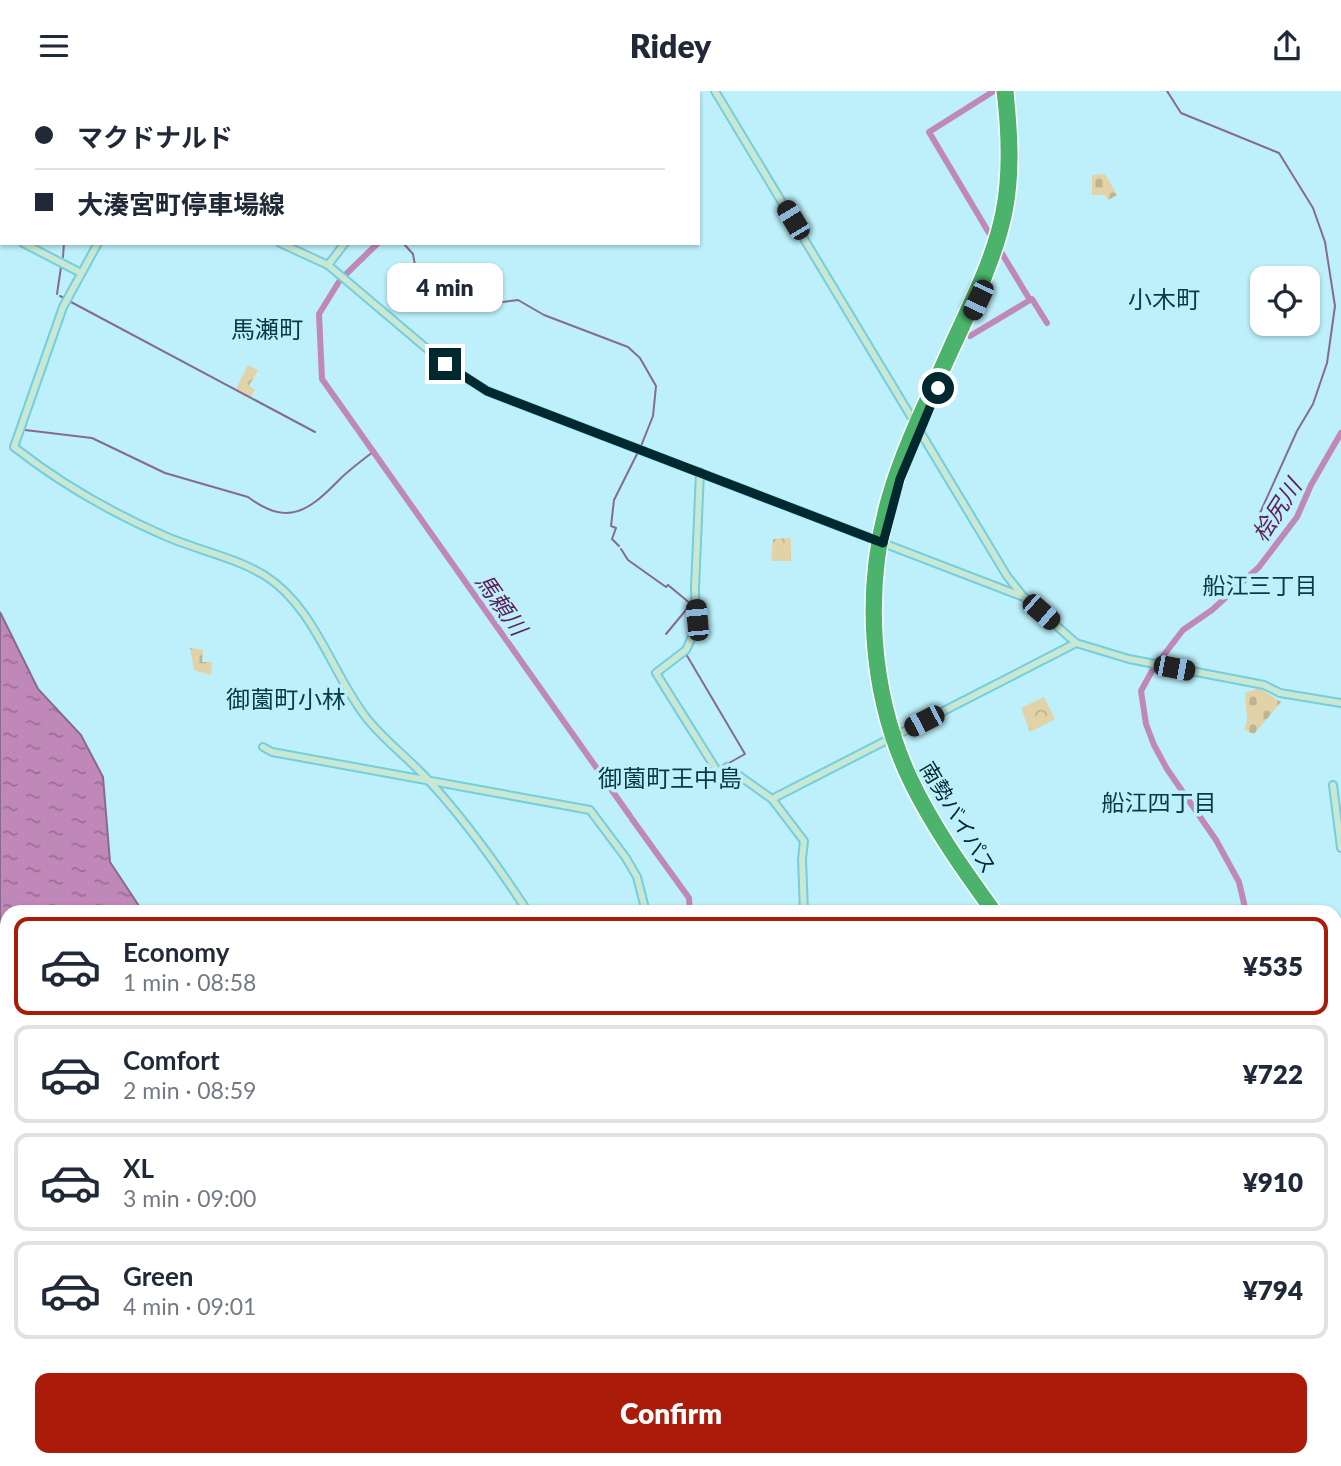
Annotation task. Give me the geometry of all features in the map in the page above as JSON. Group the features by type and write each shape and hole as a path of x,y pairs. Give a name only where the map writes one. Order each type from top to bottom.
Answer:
{"highway":[{"name":"南勢バイパス","path":"917,425 996,228 1005,170 1001,91"},
{"name":"南勢バイパス","path":"984,905 949,854 909,786 893,737 878,631 879,542 889,488 990,270 1004,228 1014,145 1009,91"},
{"name":"南勢バイパス","path":"893,737 925,800 956,852 993,905"}],"street":[{"path":"715,91 1007,576 1023,596 1076,643 1101,652 1264,685 1287,695 1341,703"},
{"path":"27,245 81,272"},
{"path":"96,245 64,307 15,447 72,487 111,509 166,536 262,574 290,598 368,719 429,781 492,858 523,905"},
{"path":"284,245 328,265 445,364 487,391 1023,596"},
{"path":"328,265 343,245"},
{"path":"700,472 696,628 686,650 656,673 719,774 727,767 772,799 805,844 802,859 804,905"},
{"path":"772,799 1076,643"},
{"path":"263,747 272,752 590,810 637,877 644,905"},
{"path":"1333,785 1341,848"}],"green space":[{"path":"1105,174 1117,195 1108,200 1105,195 1092,195 1092,175"},
{"path":"248,365 258,370 249,386 255,390 251,397 236,389"},
{"path":"791,538 791,561 771,561 773,539"},
{"path":"190,648 203,650 202,662 212,662 211,675 194,670"},
{"path":"1259,688 1281,702 1254,734 1244,730 1247,720 1245,693"},
{"path":"1044,697 1055,719 1030,732 1021,708"}],"water":[{"path":"0,612 38,689 81,735 103,777 110,862 138,905 0,905"}],"waterway":[{"path":"989,233 929,132 994,91"},
{"path":"1167,91 1181,113 1279,153 1313,208 1325,242 1335,306 1327,363 1313,404 1297,431 1260,513"},
{"path":"63,257 64,245"},
{"name":"馬頼川","path":"376,245 340,280 319,314 322,379 603,777"},
{"path":"405,245 413,254 417,277 449,292 477,300 518,300 544,315 628,347 640,358 656,386 653,416 641,446"},
{"path":"1001,252 1047,323"},
{"path":"57,294 61,267"},
{"path":"60,296 64,298"},
{"path":"970,336 1030,300"},
{"path":"71,302 315,432"},
{"path":"25,430 92,438 165,473 248,497 262,506 286,513 307,507 318,500 373,452"},
{"name":"桧尻川","path":"1244,905 1239,882 1216,840 1167,769 1154,745 1146,724 1141,691 1153,669 1183,630 1212,610 1259,567 1297,517 1311,485 1341,433"},
{"path":"619,546 612,539 616,528 611,526 614,500 638,452"},
{"path":"621,549 628,560 666,587 668,585 691,604 666,634"},
{"path":"686,654 745,754 729,763"},
{"name":"馬頼川","path":"606,782 630,816"},
{"name":"馬頼川","path":"632,819 689,898 690,905"}],"district":[{"name":"小木町","path":"1164,298"},
{"name":"馬瀬町","path":"267,328"},
{"name":"船江三丁目","path":"1260,585"},
{"name":"御薗町小林","path":"286,698"},
{"name":"御薗町王中島","path":"670,777"},
{"name":"船江四丁目","path":"1159,802"}],"route":[{"path":"445,364 487,391 883,543 900,479 938,388"}]}
